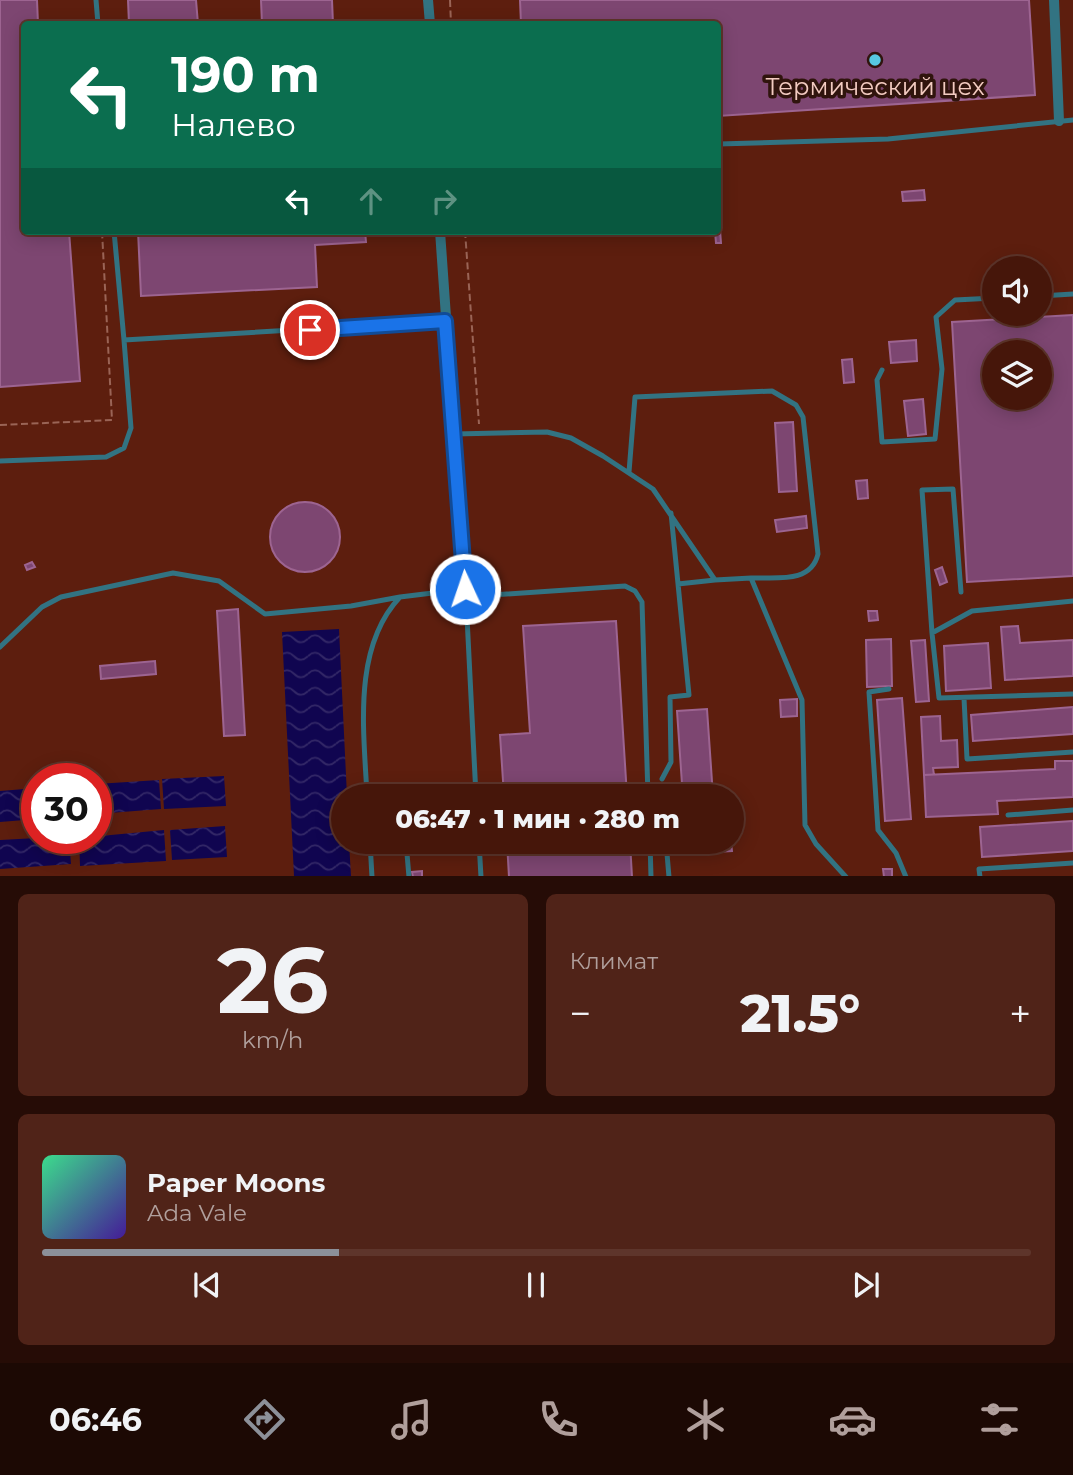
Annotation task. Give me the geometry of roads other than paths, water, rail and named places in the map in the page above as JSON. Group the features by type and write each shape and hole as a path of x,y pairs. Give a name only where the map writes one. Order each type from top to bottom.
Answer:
{"street":[{"path":"428,0 430,21"},
{"path":"1054,0 1059,121"},
{"path":"440,235 465,589"}],"lane":[{"path":"96,0 98,21"},
{"path":"721,144 888,139 1073,120"},
{"path":"0,461 106,457 124,448 131,428 114,235"},
{"path":"1052,295 1073,294"},
{"path":"882,370 877,380 882,442 935,439 942,369 936,317 955,300 982,299"},
{"path":"124,340 445,321"},
{"path":"629,472 635,397 772,391 796,405 803,417 818,554 816,562 801,576 678,584"},
{"path":"456,434 547,432 571,438 653,489 670,510 715,580"},
{"path":"961,592 953,489 922,490 939,698 1073,694"},
{"path":"662,779 671,762 670,697 689,695 670,510"},
{"path":"0,647 42,607 61,597 173,573 219,581 265,614 351,606 465,589"},
{"path":"751,578 802,700 805,825 816,844 845,876"},
{"path":"475,784 467,617 476,603 492,595 625,586 635,591 642,602 648,784"},
{"path":"367,784 366,668 378,624 400,597"},
{"path":"933,633 972,611 1073,601"},
{"path":"889,689 869,692 878,830 896,853 906,876"},
{"path":"964,698 967,759 1073,752"},
{"path":"1008,815 1073,810"},
{"path":"371,854 372,876"},
{"path":"407,854 409,876"},
{"path":"480,854 481,876"},
{"path":"650,854 651,876"},
{"path":"667,854 669,876"},
{"path":"980,876 979,869 1073,863"}],"water":[{"path":"339,629 346,784 331,784 331,854 350,854 351,876 294,876 282,632"},
{"path":"224,776 226,806 164,809 162,779"},
{"path":"159,780 161,809 112,813 112,783"},
{"path":"21,789 21,820 0,822 0,791"},
{"path":"225,826 227,857 172,860 170,830"},
{"path":"164,830 166,861 80,866 80,854 112,854 112,835"},
{"path":"21,839 21,854 70,854 71,864 0,869 0,840"}],"place":[{"name":"Термический цех","path":"875,60"}]}
